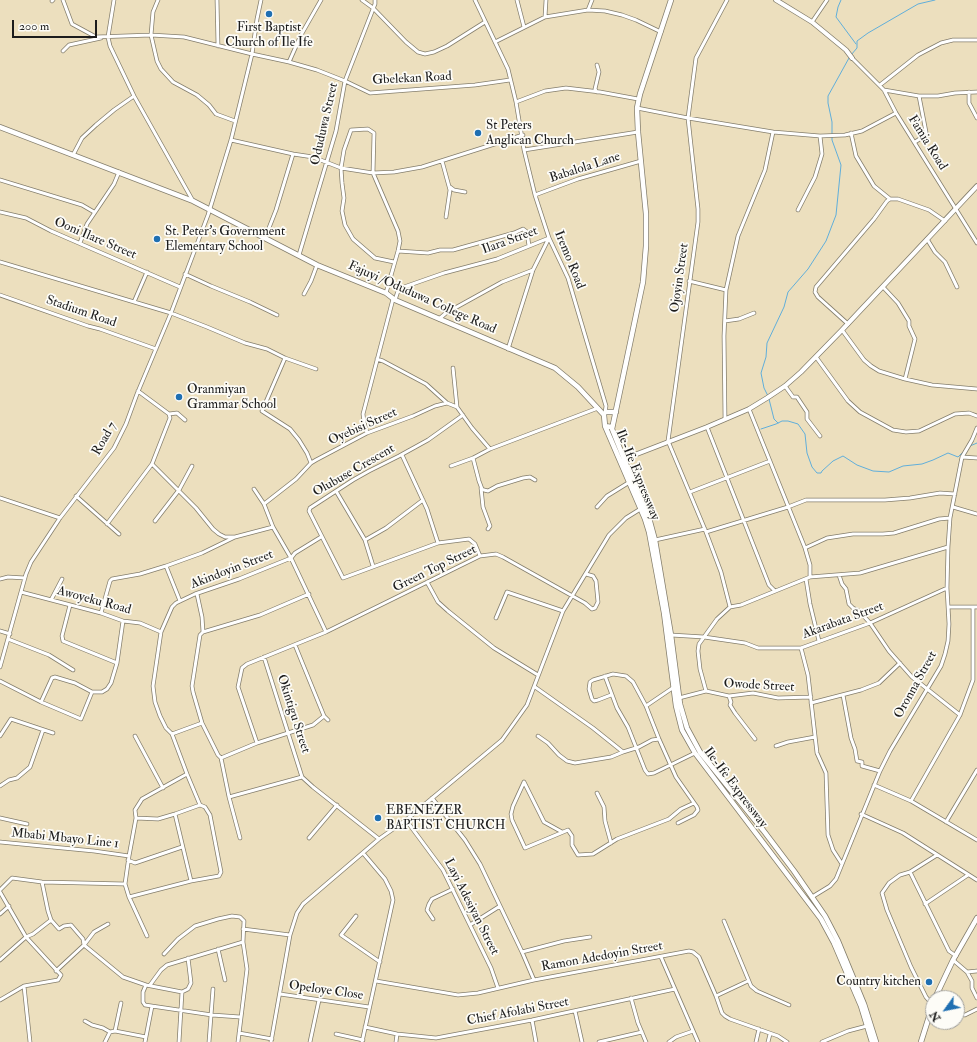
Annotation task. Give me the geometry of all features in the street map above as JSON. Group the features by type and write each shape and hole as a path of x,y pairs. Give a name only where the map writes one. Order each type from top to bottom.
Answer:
{"main road":[{"path":"612,429 643,282 646,246 646,214 638,132 638,99 671,0"},
{"name":"Fajuyi /Oduduwa College Road","path":"0,127 193,201 317,264 386,293 394,299 439,319 555,368 578,387 598,408 605,413"},
{"path":"605,426 605,413 616,412"},
{"name":"Ile-Ife Expressway","path":"872,1042 861,1006 834,943 821,919 695,754 682,730 676,706 664,614 645,519 642,508 611,426 605,426 628,483 642,508 649,518 655,540 671,635 679,698 687,728 700,752 767,836 825,916 838,941 864,1004 876,1042"},
{"path":"939,990 954,958 977,918"},
{"path":"921,1042 925,1029"}],"street":[{"path":"63,0 72,24 96,37 108,37"},
{"path":"114,0 108,37 110,46 134,96 193,201"},
{"path":"158,0 153,12 151,35 157,61 167,77 196,95 209,105 216,114 235,121"},
{"path":"217,0 218,46"},
{"name":"Road 7","path":"0,667 30,562 76,496 114,448 126,424 138,391 171,313 210,210 231,140 252,54 256,19 261,0"},
{"path":"290,62 301,35 321,0"},
{"path":"362,0 373,8 406,42 418,52 425,54 447,46 485,22"},
{"name":"Oduduwa Street","path":"299,255 336,130 345,81 375,0"},
{"name":"Iremo Road","path":"475,0 508,69 523,135 524,150 535,195 549,238 568,278 606,406 605,413"},
{"path":"517,0 524,27"},
{"path":"545,17 546,0"},
{"path":"588,10 592,0"},
{"name":"Ojoyin Street","path":"668,441 698,222 698,208 688,118 696,58 726,0"},
{"path":"776,0 812,22 849,53 852,58"},
{"path":"812,22 827,0"},
{"path":"494,42 545,17 588,10 606,11 622,15 661,32"},
{"name":"Gbelekan Road","path":"108,37 151,35 184,37 290,62 317,70 370,93 475,85 510,80"},
{"path":"63,51 69,45 108,37"},
{"path":"880,85 918,55 941,43 953,40 977,40"},
{"name":"Famia Road","path":"852,58 884,90 896,113 977,243"},
{"path":"597,65 600,72 595,89 597,92"},
{"path":"516,102 545,91 560,88 597,92 638,99"},
{"path":"884,90 919,96 938,96 977,92"},
{"path":"969,92 968,103 977,118"},
{"path":"72,154 82,138 114,110 134,96"},
{"path":"914,142 926,135 919,96"},
{"path":"637,108 773,132 820,136 851,134 862,131 896,113"},
{"path":"386,293 400,241 398,231 373,173 373,131 368,129 351,130 344,150 341,168 344,198 342,212 345,225 353,239 375,258 394,262"},
{"path":"524,150 638,132"},
{"path":"725,419 726,290 738,236 765,170 773,132"},
{"path":"851,134 856,156 874,186 890,199 898,199 929,210 945,220"},
{"path":"231,140 313,157 341,168 373,173 394,172 422,167 523,135"},
{"path":"798,210 814,177 822,154 820,136"},
{"path":"265,238 276,210 293,154"},
{"path":"442,161 450,187 450,198 446,217"},
{"name":"Babalola Lane","path":"535,195 578,179 641,161"},
{"path":"80,243 86,226 114,184 119,172"},
{"path":"0,180 82,205 94,212"},
{"path":"450,187 454,190 465,192"},
{"path":"624,459 749,409 784,386 816,357 956,208 976,189"},
{"path":"848,324 818,297 815,292 816,287 890,199"},
{"name":"Ooni Ilare Street","path":"0,212 26,218 51,231 180,287"},
{"path":"398,251 428,253 440,250 452,250 514,233 523,229 527,232 528,246"},
{"name":"Ilara Street","path":"394,299 398,291 404,287 444,273 497,259 549,238"},
{"name":"Ilara Street","path":"508,349 533,270 549,238"},
{"path":"927,239 935,252 945,262 957,287"},
{"path":"0,262 171,313 208,326 245,344 268,349 285,358 316,369"},
{"path":"304,294 311,282 317,264"},
{"path":"439,319 446,313 502,282 533,270"},
{"path":"134,302 147,272"},
{"path":"185,274 256,304 277,316"},
{"path":"689,280 726,290"},
{"path":"883,287 898,303 909,321 909,326 915,339 905,379"},
{"name":"Stadium Road","path":"0,294 156,349"},
{"path":"367,433 363,414 376,359 394,299"},
{"path":"725,321 739,319 754,313"},
{"path":"842,330 864,360 879,371 932,385 977,388"},
{"path":"816,357 848,401 860,412 893,430 906,432 919,431 955,414 969,413 977,416"},
{"path":"285,358 262,411 290,429 307,453 310,463"},
{"path":"376,359 383,361 426,384 447,403 457,407"},
{"path":"453,368 457,407 490,449"},
{"path":"784,386 793,398 797,397 807,412 807,419 820,436"},
{"path":"138,391 169,414 177,413 185,420"},
{"name":"Oyebisi Street","path":"264,504 296,479 310,463 342,445 367,433 435,406 447,403"},
{"path":"451,466 474,458 490,449 598,408"},
{"path":"749,409 805,548 810,565 810,577"},
{"path":"107,524 152,464 170,418 169,414"},
{"name":"Olubuse Crescent","path":"463,415 428,440 369,471 336,491 308,511 343,578 438,543 469,539 475,544 480,556"},
{"path":"707,427 769,585 775,591"},
{"path":"977,428 972,440 962,456 977,458"},
{"path":"668,441 706,531 721,572 730,607 741,605 810,577 860,573 948,547"},
{"path":"402,455 423,500 438,543"},
{"name":"Oronna Street","path":"812,897 830,886 836,879 861,814 880,771 890,751 941,666 947,647 949,624 947,588 950,518 962,456"},
{"path":"474,458 481,497 490,526 488,529"},
{"path":"690,492 770,461"},
{"path":"152,464 196,508 213,529 225,536 235,537"},
{"path":"155,521 178,490 192,466"},
{"path":"479,481 482,489 488,491 492,488 523,478 530,477 535,480"},
{"path":"597,507 607,496 628,483"},
{"path":"481,497 492,488"},
{"path":"254,489 264,504 273,526 291,558 326,632"},
{"path":"336,491 364,540 373,566"},
{"path":"655,540 706,531 744,521 806,500 885,500 940,493 955,494"},
{"path":"76,496 119,534"},
{"path":"0,498 60,518"},
{"path":"364,540 386,528 423,500"},
{"path":"953,507 977,514"},
{"path":"239,1033 272,1040 290,934 297,913 303,904 379,839 406,820 502,740 527,705 563,611 609,535 626,518 642,508"},
{"path":"805,548 827,538 853,534 894,533 939,519 950,518"},
{"path":"101,613 110,581 112,579 140,574 166,566 202,553 235,537 273,526"},
{"name":"Akindoyin Street","path":"191,881 219,876 221,872 210,815 205,807 200,805 172,734 166,728 155,702 153,686 161,632 172,607 180,601 291,558 296,553 321,537"},
{"name":"Green Top Street","path":"257,743 238,687 242,668 246,664 326,632 412,591 480,556 496,554 503,557 592,609 595,608 598,602 596,581 593,576 586,574"},
{"name":"Akindoyin Street","path":"166,566 180,601"},
{"path":"839,575 842,584 846,589 849,604 859,611 870,623 889,651 912,677 960,715"},
{"path":"0,579 8,577 25,578"},
{"path":"51,600 62,578"},
{"path":"806,579 810,604 819,641"},
{"path":"428,582 438,602 448,611 494,648 538,675"},
{"name":"Akarabata Street","path":"671,635 704,637 745,643 758,648 801,648 870,623 947,588"},
{"name":"Awoyeku Road","path":"21,592 101,613 123,621 140,623 161,632"},
{"path":"496,618 507,592 563,611"},
{"path":"197,594 202,617 203,632 200,635 192,686 202,723 218,755 221,758 229,797 240,838"},
{"path":"203,632 260,615 309,594"},
{"path":"70,605 62,636 63,641 117,663"},
{"name":"Owode Street","path":"706,691 700,669 698,651 699,644 717,619 730,607"},
{"path":"948,607 977,607"},
{"path":"911,801 960,715 973,680 973,607"},
{"path":"41,702 52,678 55,677 92,692 102,692 107,689 111,683 117,663 123,621"},
{"path":"0,631 10,634"},
{"path":"8,639 49,655 73,670"},
{"path":"295,645 324,716 328,720"},
{"path":"801,648 808,675 817,753 826,774 828,835 833,850 842,864"},
{"name":"Okintigu Street","path":"264,657 302,777"},
{"path":"811,703 861,690 879,683 900,662"},
{"path":"611,695 598,700 592,699 589,689 590,682 613,674 626,676 632,682 646,706 670,765 676,777 698,810 696,813 678,823"},
{"path":"605,676 611,695 628,727 644,770 648,774 654,774 695,754"},
{"path":"0,681 41,702 82,719 92,692"},
{"path":"535,687 587,723 623,752"},
{"path":"646,706 674,687"},
{"name":"Owode Street","path":"679,698 706,691 729,696 752,693 778,698 811,697"},
{"path":"843,695 850,738 855,749 857,761 862,762 862,766 880,771"},
{"path":"729,696 731,702 730,705 735,714 755,739"},
{"path":"221,758 257,743 313,725 324,716"},
{"path":"0,736 10,719 52,733"},
{"path":"172,734 202,723"},
{"path":"0,786 8,780 17,778 30,768 44,730"},
{"path":"135,736 163,788"},
{"path":"538,736 548,743 567,761 575,763 611,757 636,748 652,740 659,739"},
{"path":"776,746 814,737"},
{"path":"946,822 977,770"},
{"path":"147,936 128,897 126,884 128,860 136,818 135,810 142,799 187,774"},
{"path":"229,797 302,777 379,839"},
{"path":"562,832 544,822 524,782 511,814 512,820 525,848 568,830 570,832 572,845 578,855 593,854 617,839 666,821 681,809 694,803"},
{"path":"874,785 911,801 977,840"},
{"path":"597,793 604,807 605,821 610,843"},
{"path":"432,798 480,864 534,980"},
{"path":"136,818 158,819 200,805"},
{"path":"309,838 337,805"},
{"path":"128,897 191,881 175,814"},
{"path":"861,814 903,833 977,880"},
{"path":"0,818 27,824"},
{"name":"Layi Adesiyan Street","path":"406,820 439,863 491,968 498,988"},
{"name":"Mbabi Mbayo Line 1","path":"0,842 129,856"},
{"path":"128,860 135,863 182,847"},
{"path":"336,1034 363,1041 369,1007 393,904 392,895 385,879 363,853"},
{"path":"925,995 911,967 882,898 882,893 889,883 937,855"},
{"path":"910,872 949,951 967,972 972,981 972,988 977,998"},
{"path":"925,904 968,875"},
{"path":"0,1000 24,986 58,980 61,975 26,936 0,891 12,878 42,882 126,884"},
{"path":"42,882 51,920 59,929 64,926 72,926 83,939 84,945 123,977 146,985 182,992 188,989 191,983 188,958"},
{"path":"433,919 427,910 432,899 453,889"},
{"path":"0,914 9,906"},
{"path":"470,925 500,906"},
{"path":"164,954 178,939 195,926 232,916 240,917 244,921 244,942 247,969 238,1042"},
{"path":"356,916 341,935 380,962"},
{"path":"0,960 26,936 33,934 51,920"},
{"path":"724,921 748,981 754,989 788,1005"},
{"path":"56,971 84,945 94,932 108,924"},
{"path":"244,929 290,934"},
{"path":"522,952 590,936"},
{"path":"150,985 161,970 167,965 244,942"},
{"path":"218,949 225,980"},
{"name":"Ramon Adedoyin Street","path":"376,981 458,994 478,992 689,951 696,954 701,960 722,1013 727,1018 778,1036 786,1042"},
{"path":"661,957 698,1042"},
{"path":"967,972 977,971"},
{"path":"716,996 748,981"},
{"path":"146,985 143,992 143,1002 145,1005 212,1015 240,1017"},
{"path":"24,986 30,1042"},
{"path":"209,1042 213,989"},
{"name":"Chief Afolabi Street","path":"365,1027 397,1034 436,1038 532,1020 675,989"},
{"path":"179,1042 182,992"},
{"name":"Opeloye Close","path":"280,994 369,1007"},
{"path":"631,998 646,1042"},
{"path":"310,1042 319,1000"},
{"path":"115,1031 121,1003"},
{"path":"145,1042 152,1006"},
{"path":"965,1015 977,1009"},
{"path":"575,1010 582,1042"},
{"path":"532,1020 536,1042"},
{"path":"85,1021 110,1032 115,1031 146,1037"},
{"path":"822,1042 848,1031 867,1026"},
{"path":"756,1042 758,1028"},
{"path":"669,1042 676,1037 693,1031"},
{"path":"105,1042 110,1032"},
{"path":"599,1042 642,1032"},
{"path":"396,1042 397,1034"},
{"path":"768,1042 770,1034"},
{"path":"777,1042 778,1036"},
{"path":"435,1042 436,1038"}],"waterway":[{"path":"841,0 836,17 856,44"},
{"path":"851,55 857,48 857,41 868,33 918,4 935,0"},
{"path":"768,396 764,388 761,373 766,357 767,343 784,307 788,292 808,269 826,241 836,215 841,165 832,140 832,122 828,96 849,58"},
{"path":"769,399 774,419 778,423"},
{"path":"761,429 782,421 798,424 805,434 807,453 812,467 817,473 821,473 833,461 843,456 857,465 873,471 889,472 903,466 922,464 948,453 958,457 966,449"},
{"path":"970,446 977,443"}],"place":[{"name":"First Baptist Church of Ile Ife","path":"269,14"},
{"name":"St Peters Anglican Church","path":"478,133"},
{"name":"St. Peter's Government Elementary School","path":"157,239"},
{"name":"Oranmiyan Grammar School","path":"179,397"},
{"name":"EBENEZER BAPTIST CHURCH","path":"378,818"},
{"name":"Country kitchen","path":"929,982"}]}
